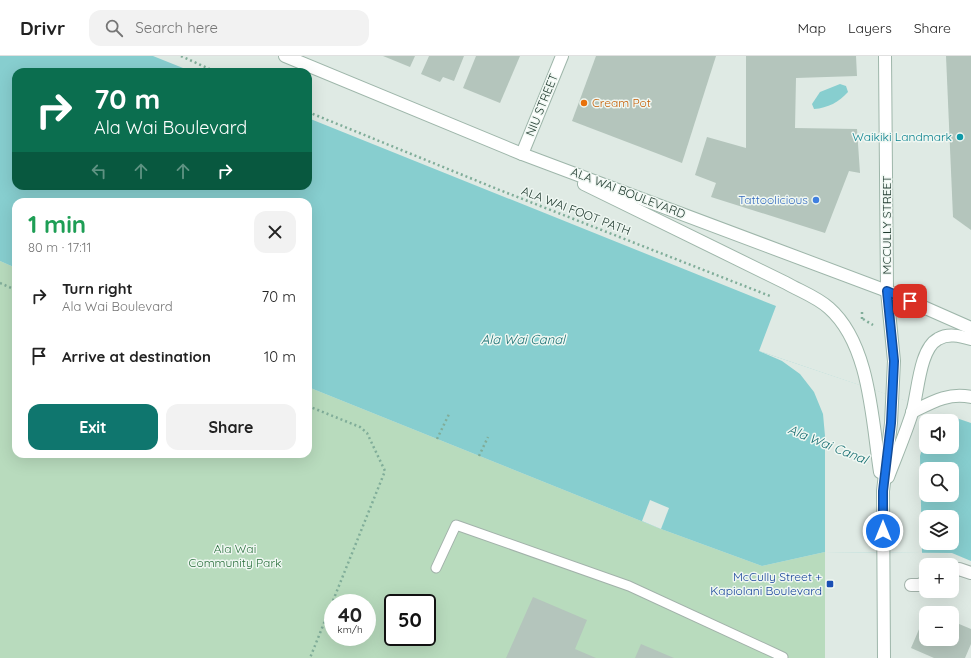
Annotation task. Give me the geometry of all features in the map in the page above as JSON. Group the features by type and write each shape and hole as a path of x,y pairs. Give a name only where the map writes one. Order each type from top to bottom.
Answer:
{"main road":[{"name":"NIU STREET","path":"522,154 562,56"},
{"name":"MCCULLY STREET","path":"884,658 883,491 891,423 894,361 887,291 885,56"},
{"name":"ALA WAI BOULEVARD","path":"288,57 522,154 887,291 971,328"},
{"path":"522,154 808,295 827,306 845,328 858,353 866,379 883,491"},
{"path":"883,491 912,412 915,391 928,349 937,339 945,336 955,335 971,339"},
{"path":"912,412 935,400 952,396 971,397"},
{"path":"959,569 971,573"},
{"path":"911,585 919,585"}],"lane":[{"path":"436,568 456,525 629,586 783,657"}],"path":[{"path":"181,56 207,68"},
{"name":"ALA WAI FOOT PATH","path":"312,114 497,189 771,297"},
{"path":"0,283 12,288"},
{"path":"862,309 863,319"},
{"path":"858,321 863,319"},
{"path":"863,319 876,327"},
{"path":"310,658 384,471 367,433 312,408"},
{"path":"437,439 450,412"},
{"path":"479,456 488,437"}],"green space":[{"name":"Ala Wai Community Park","path":"0,261 12,266 12,458 312,458 312,389 661,529 762,566 825,552 825,658 0,658"}],"water":[{"name":"Ala Wai Canal","path":"0,56 153,56 183,68 12,68 12,190 312,190 312,120 776,306 759,351 944,414 919,414 919,454 959,454 959,419 971,423 971,561 952,553 825,552 762,566 661,529 312,389 312,198 12,198 12,266 0,261"},
{"path":"840,84 846,86 848,92 845,96 829,106 814,109 812,104 820,92"}],"pier":[{"path":"759,351 946,414 919,414 919,454 921,454 919,462 919,502 921,502 921,510 919,510 919,550 922,550 922,553 825,552 825,436 823,414 814,392 800,374 782,361"},
{"path":"650,500 669,508 661,529 642,521"}],"building":[{"path":"383,56 415,56 410,67"},
{"path":"429,56 464,56 454,81 443,77 440,82 421,74"},
{"path":"476,56 520,56 500,103 463,88"},
{"path":"596,56 716,56 682,163 572,121"},
{"path":"746,56 856,56 857,76 796,78 795,128 857,129 860,173 849,171 825,233 711,197 716,183 695,175 707,137 746,148"},
{"name":"Waikiki Landmark","path":"946,56 971,56 971,230 953,217"},
{"path":"533,597 587,620 575,649 596,658 506,658"},
{"path":"959,624 971,629 971,644 965,658 934,658 911,648 919,629 919,646 959,646"},
{"path":"641,644 674,658 635,658"}],"place":[{"name":"Cream Pot","path":"584,103"},
{"name":"Waikiki Landmark","path":"960,137"},
{"name":"Tattoolicious","path":"816,200"},
{"name":"McCully Street + Kapiolani Boulevard","path":"830,584"}],"route":[{"path":"883,531 883,491 886,449 891,423 894,361 887,291 910,301"}]}
